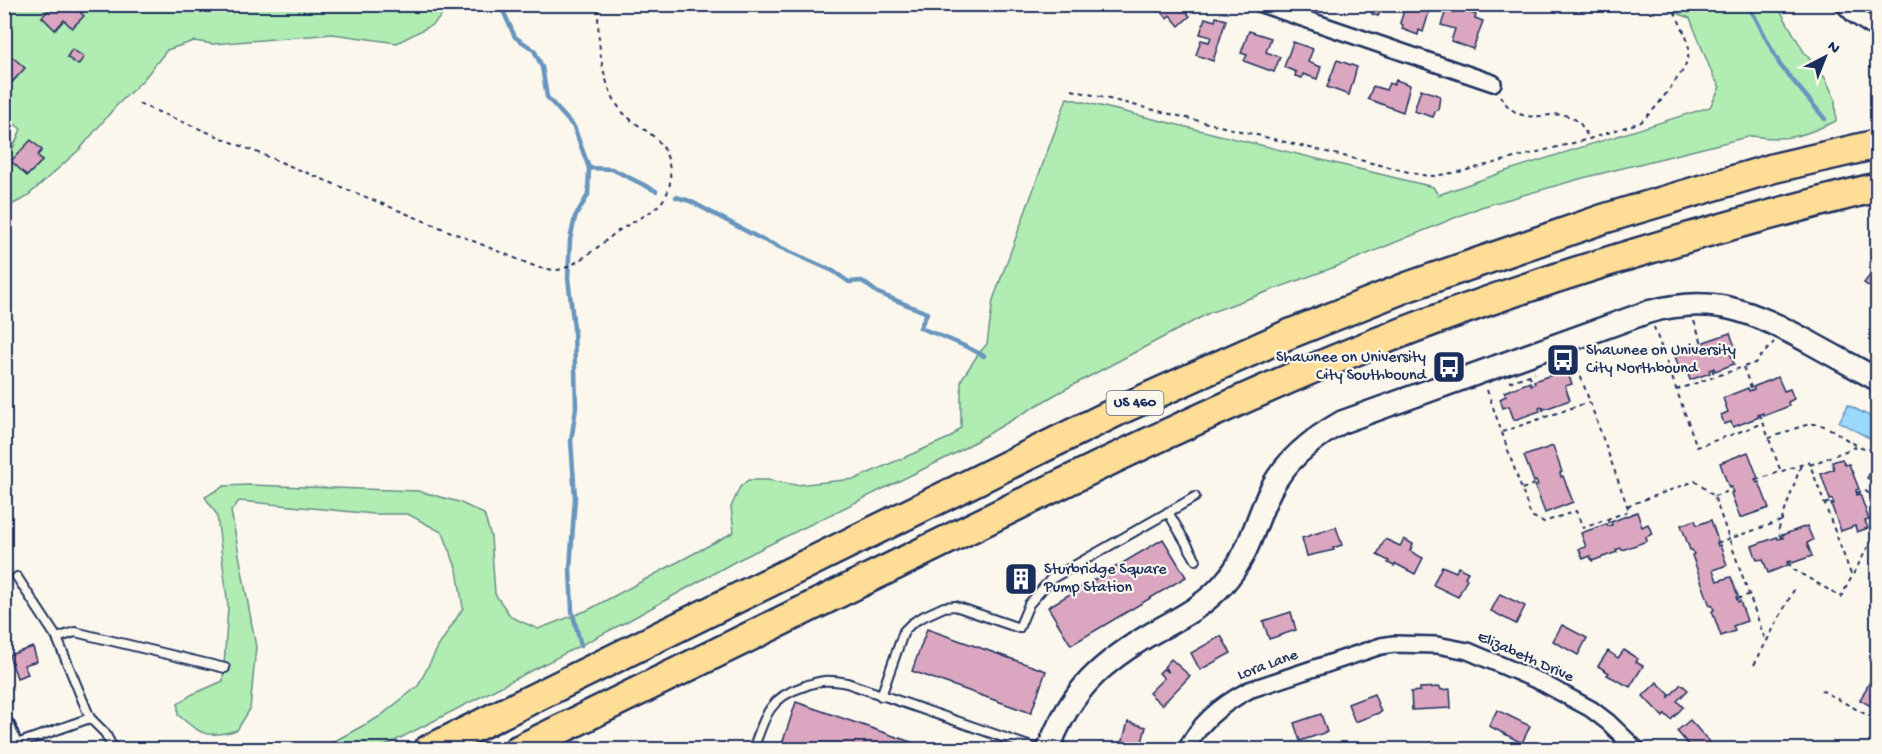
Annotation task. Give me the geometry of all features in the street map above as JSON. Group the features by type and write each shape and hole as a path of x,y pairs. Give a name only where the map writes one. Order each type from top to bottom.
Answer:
{"highway":[{"name":"US 460","path":"428,750 1122,409 1287,335 1407,287 1581,226 1774,168 1878,144"},
{"name":"US 460","path":"518,750 1141,445 1314,368 1424,324 1610,261 1753,218 1878,188"}],"main road":[{"path":"1048,750 1059,722 1069,705 1100,668 1128,648 1183,617 1217,591 1246,552 1271,490 1283,470 1314,439 1342,422 1647,312 1685,304 1724,306 1762,318 1878,380"}],"street":[{"path":"1261,4 1493,83"},
{"path":"1842,4 1878,31"},
{"name":"Elizabeth Drive","path":"1382,646 1437,645 1468,651 1484,657 1541,682 1591,709 1637,750"},
{"name":"Lora Lane","path":"1186,750 1196,732 1215,711 1249,690 1382,646"}],"lane":[{"path":"881,696 899,642 904,631 911,624 944,607 955,606 1019,628 1029,604 1051,579 1196,497"},
{"path":"1168,512 1196,560"},
{"path":"18,577 57,638 90,718 105,733 114,750"},
{"path":"57,638 75,632 225,668"},
{"path":"753,750 764,718 776,700 788,691 828,679 847,683 1040,750"},
{"path":"8,743 90,718"}],"path":[{"path":"139,104 539,268 559,270 582,258 625,226 658,208 664,200 671,179 669,161 660,142 634,123 618,107 606,78 598,43 598,4"},
{"path":"1072,90 1421,175 1433,176 1463,171 1589,139 1641,122 1657,106 1684,69 1689,48 1671,4"},
{"path":"1493,83 1504,102 1519,114 1534,118 1568,116 1582,126 1589,139"},
{"path":"1700,318 1693,318 1703,346"},
{"path":"1660,324 1653,326 1697,447 1764,423"},
{"path":"1676,390 1759,360 1775,340 1778,342"},
{"path":"1485,384 1531,516 1544,522 1576,511 1583,528 1629,511 1573,355"},
{"path":"1743,367 1752,390"},
{"path":"1712,369 1714,377"},
{"path":"1506,382 1538,371"},
{"path":"1529,375 1533,384"},
{"path":"1502,432 1589,402"},
{"path":"1542,407 1545,417"},
{"path":"1760,414 1781,472"},
{"path":"1769,438 1813,424 1867,451 1878,449"},
{"path":"1810,465 1858,446"},
{"path":"1756,480 1809,462 1852,577"},
{"path":"1781,538 1778,531 1801,465"},
{"path":"1627,506 1695,481 1714,496 1766,642"},
{"path":"1522,489 1537,483"},
{"path":"1714,496 1732,490"},
{"path":"1857,493 1864,490 1878,500"},
{"path":"1825,504 1833,501"},
{"path":"1607,519 1610,525"},
{"path":"1716,543 1781,521"},
{"path":"1789,562 1791,568 1841,597 1878,528"},
{"path":"1754,665 1796,586"},
{"path":"1737,599 1749,595"},
{"path":"1821,690 1878,721"}],"green space":[{"path":"5,5 51,5 42,17 55,29 64,20 73,27 83,16 76,8 79,5 451,5 434,24 397,43 333,34 213,44 194,41 167,50 80,149 25,198 11,205 5,204 5,167 21,129 5,117 5,91 24,68 5,59","holes":["37,156 42,161 27,176 12,161"]},
{"path":"1656,5 1777,5 1804,52 1825,78 1835,99 1836,121 1813,131 1785,138 1751,136 1583,178 1481,207 1343,264 1209,313 1058,393 954,454 736,561 626,622 379,749 320,749 379,717 418,686 438,647 463,608 457,570 443,533 408,514 374,514 239,501 231,511 256,647 250,709 237,730 218,734 199,731 178,715 178,704 191,695 223,681 228,607 217,515 205,497 224,486 418,491 459,502 484,514 491,537 495,594 511,617 538,629 588,610 734,532 731,507 740,487 748,480 768,480 796,485 855,479 951,437 961,427 961,380 987,344 993,300 1067,98 1433,187 1438,195 1509,170 1710,107 1720,87 1713,76 1690,18"}],"water":[{"path":"1848,405 1877,420 1877,426 1871,439 1839,422"}],"building":[{"path":"51,4 79,4 76,8 84,16 72,28 64,20 55,30 42,17 52,6"},
{"path":"1150,4 1183,4 1181,6 1190,16 1179,26 1170,15 1167,18"},
{"path":"1368,4 1391,4 1389,10 1383,8 1378,16 1372,14 1373,6"},
{"path":"1406,4 1427,4 1426,8 1430,9 1423,32 1419,30 1418,35 1402,29 1403,25 1400,23"},
{"path":"1448,5 1476,15 1475,18 1483,21 1473,49 1451,41 1455,29 1441,25"},
{"path":"1216,17 1226,20 1213,61 1196,55 1201,40 1209,42 1211,37 1200,34 1205,18 1215,21"},
{"path":"1249,31 1271,38 1266,52 1280,57 1274,72 1244,61 1247,55 1241,53"},
{"path":"1293,42 1313,49 1308,62 1321,67 1317,79 1303,74 1302,78 1295,76 1296,72 1284,67"},
{"path":"72,49 84,57 78,65 67,57"},
{"path":"9,54 25,68 4,91 4,59"},
{"path":"1337,60 1357,67 1349,95 1327,87"},
{"path":"1396,80 1410,85 1403,112 1368,99 1373,86 1386,90 1389,83 1394,85"},
{"path":"1421,89 1440,96 1438,110 1433,117 1414,111"},
{"path":"31,140 42,150 37,156 42,161 27,176 11,161"},
{"path":"1878,265 1878,293 1864,283"},
{"path":"1730,333 1735,347 1729,350 1734,364 1715,371 1714,368 1709,370 1710,373 1690,380 1685,366 1679,368 1674,353 1700,344 1701,347 1705,345 1704,342"},
{"path":"1560,372 1562,376 1568,374 1572,384 1565,386 1570,400 1545,409 1539,408 1540,411 1514,420 1509,406 1503,408 1500,399 1506,396 1504,392 1530,382 1531,385 1535,383 1534,381"},
{"path":"1778,377 1784,391 1790,389 1794,399 1788,402 1789,406 1764,416 1763,413 1758,415 1759,417 1733,427 1731,422 1724,424 1721,415 1728,412 1723,398 1748,388 1749,391 1754,389 1753,387"},
{"path":"1553,446 1562,472 1561,477 1563,476 1573,502 1545,513 1535,486 1538,485 1536,481 1534,482 1524,456"},
{"path":"1748,452 1758,478 1755,479 1757,483 1759,482 1769,508 1740,518 1731,493 1733,492 1732,487 1729,488 1720,463"},
{"path":"1878,458 1878,484 1867,478"},
{"path":"1842,459 1845,465 1849,464 1859,489 1856,490 1857,495 1860,494 1869,520 1865,521 1868,528 1857,532 1855,526 1841,531 1831,504 1834,504 1832,499 1830,500 1821,474 1834,469 1832,462"},
{"path":"1637,512 1642,527 1648,524 1652,534 1646,537 1647,541 1622,550 1621,548 1616,550 1617,552 1592,561 1590,556 1583,559 1579,549 1586,547 1581,533 1607,524 1612,525 1611,522"},
{"path":"1695,520 1697,525 1711,520 1718,546 1720,545 1727,565 1713,570 1717,581 1731,577 1738,596 1736,597 1738,602 1740,601 1747,621 1733,626 1735,631 1721,636 1712,611 1714,610 1712,605 1710,606 1692,555 1694,554 1690,550 1681,525"},
{"path":"1807,526 1813,540 1807,543 1812,556 1792,563 1787,562 1788,565 1768,573 1763,559 1757,560 1752,546 1777,537 1778,539 1783,538 1782,535"},
{"path":"1336,527 1342,545 1333,548 1334,550 1307,556 1302,538"},
{"path":"1163,539 1186,577 1071,645 1048,607"},
{"path":"1385,539 1400,546 1404,539 1413,544 1410,551 1423,558 1415,574 1396,564 1394,566 1388,563 1389,561 1377,555"},
{"path":"1442,566 1456,572 1458,567 1468,572 1458,597 1433,585"},
{"name":"Sturbridge Square Pump Station","path":"1025,572 1029,579 1016,587 1012,580"},
{"path":"1500,594 1525,606 1516,624 1491,611"},
{"path":"1291,612 1296,630 1269,639 1263,621"},
{"path":"1562,625 1587,638 1578,655 1553,641"},
{"path":"927,629 1046,671 1031,713 912,671"},
{"path":"1221,636 1231,653 1200,670 1191,653"},
{"path":"33,647 37,661 24,665 28,674 17,678 9,655"},
{"path":"1624,650 1638,659 1636,662 1643,666 1630,687 1607,675 1609,673 1598,666 1608,651 1618,658"},
{"path":"1171,659 1190,676 1162,705 1149,693 1164,678 1159,673 1163,669 1169,672 1164,667"},
{"path":"1874,674 1878,676 1878,710 1860,700"},
{"path":"1657,682 1669,694 1669,697 1681,684 1688,690 1677,701 1683,707 1671,720 1665,714 1663,717 1643,696"},
{"path":"1440,687 1441,690 1450,689 1451,708 1412,710 1411,692 1420,691 1420,688"},
{"path":"1374,694 1381,712 1355,722 1348,704"},
{"path":"796,702 934,750 780,750"},
{"path":"1497,710 1530,726 1522,743 1489,726"},
{"path":"1321,714 1327,732 1300,741 1294,723"},
{"path":"1690,720 1715,748 1713,750 1693,750 1677,731"},
{"path":"1128,722 1146,727 1140,750 1120,750"}],"waterway":[{"path":"500,4 515,37 534,50 542,67 547,97 574,127 589,168 588,195 575,217 570,240 568,278 574,328 576,408 571,441 575,497 570,569 572,611 581,646"},
{"path":"1746,4 1780,65 1825,119"},
{"path":"589,168 612,169 656,191"},
{"path":"676,197 690,201 759,238 833,271 849,282 862,281 878,293 927,313 920,328 984,356"}],"place":[{"name":"Shawnee on University City Northbound","path":"1563,360"},
{"name":"Shawnee on University City Southbound","path":"1449,367"},
{"name":"Sturbridge Square Pump Station","path":"1021,579"}]}
